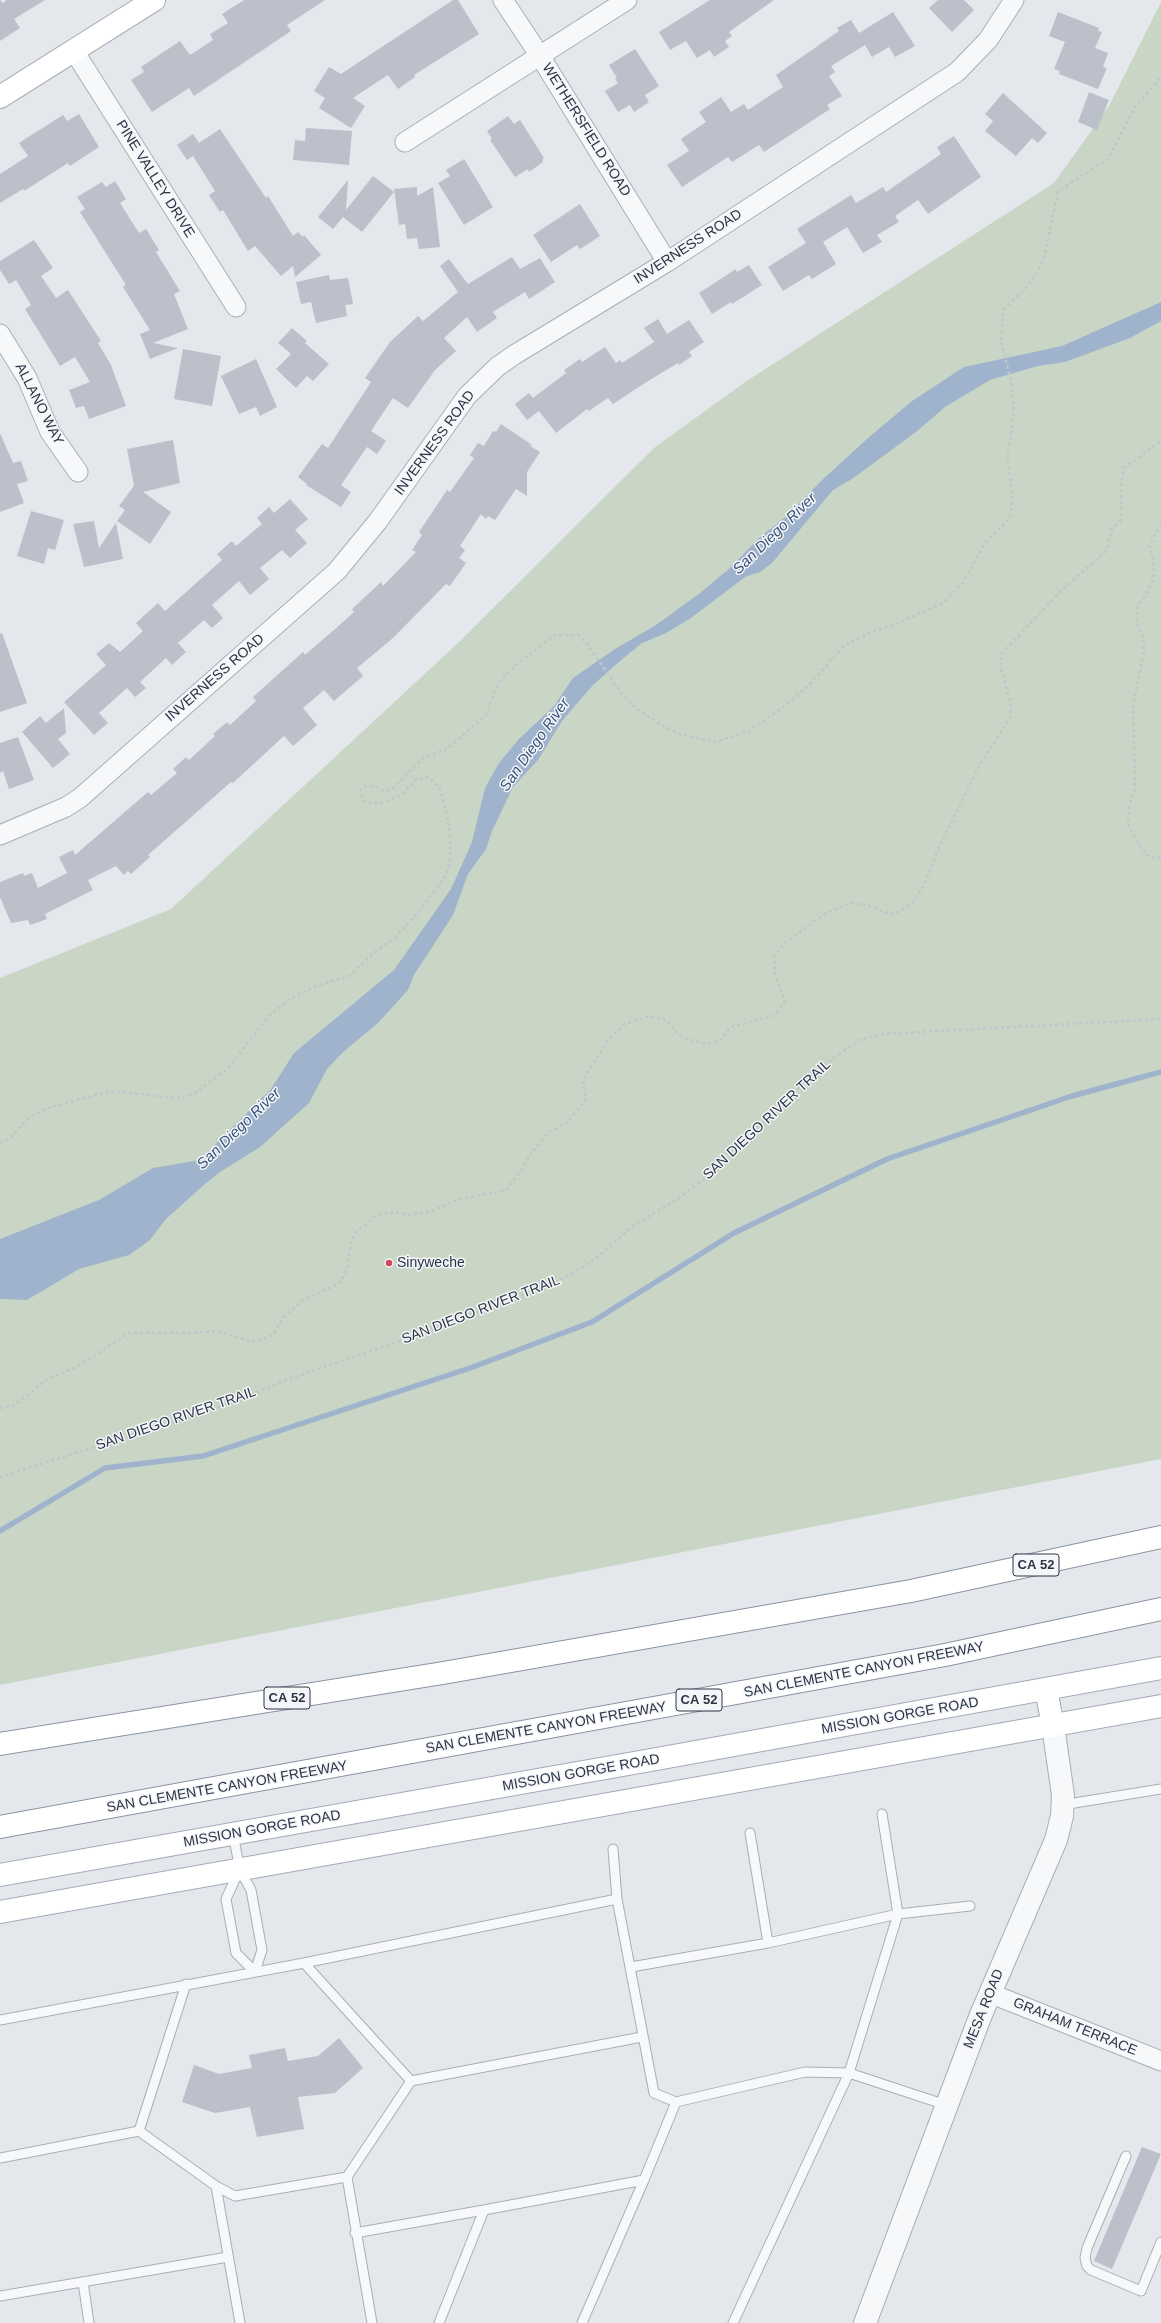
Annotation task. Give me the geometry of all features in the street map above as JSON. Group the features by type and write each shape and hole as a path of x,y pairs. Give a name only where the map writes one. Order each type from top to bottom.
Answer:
{"main road":[{"path":"0,97 154,0"},
{"path":"1136,1544 1161,1526"},
{"name":"CA 52","path":"0,1744 443,1673 911,1591 1136,1544 1161,1537"},
{"name":"SAN CLEMENTE CANYON FREEWAY","path":"0,1828 945,1656 1161,1610"},
{"name":"MISSION GORGE ROAD","path":"0,1875 1161,1668"},
{"name":"MESA ROAD","path":"1046,1689 1053,1726"},
{"path":"0,1912 1161,1706"}],"street":[{"name":"WETHERSFIELD ROAD","path":"503,0 540,56 667,262"},
{"path":"405,142 627,0"},
{"name":"INVERNESS ROAD","path":"0,835 66,807 80,798 337,571 378,521 467,396 497,367 514,355 667,262 957,72 988,40 1014,0"},
{"name":"PINE VALLEY DRIVE","path":"74,51 236,307"},
{"name":"ALLANO WAY","path":"0,334 27,378 50,432 78,472"},
{"name":"MESA ROAD","path":"865,2323 989,1993 1056,1840 1062,1816 1062,1805 1053,1726"},
{"name":"GRAHAM TERRACE","path":"989,1993 1161,2061"}],"lane":[{"path":"1062,1805 1161,1789"},
{"path":"732,2323 849,2073 898,1914 882,1814"},
{"path":"233,1834 240,1870 252,1890 262,1950 255,1972"},
{"path":"750,1834 768,1943"},
{"path":"613,1849 617,1899 631,1968 642,2037 654,2093 676,2102 805,2072 849,2073 898,2091 946,2105"},
{"path":"240,1870 226,1899 236,1953 255,1972"},
{"path":"0,2020 304,1963 617,1899"},
{"path":"631,1968 768,1943 898,1914 970,1906"},
{"path":"304,1963 411,2081"},
{"path":"139,2131 186,1984"},
{"path":"372,2323 355,2233 347,2177 411,2081 642,2037"},
{"path":"582,2323 676,2102"},
{"path":"0,2158 139,2131 216,2186 235,2196 347,2177"},
{"path":"1126,2156 1087,2248 1085,2258 1087,2266 1091,2270 1141,2291 1161,2242"},
{"path":"355,2233 644,2180"},
{"path":"216,2186 240,2323"},
{"path":"439,2323 484,2210"},
{"path":"0,2296 228,2257"},
{"path":"83,2282 89,2323"}],"path":[{"path":"0,1143 10,1138 30,1117 45,1109 96,1094 110,1091 177,1098 195,1093 227,1069 270,1015 288,1000 311,988 351,975 372,955 394,938 417,914 445,877 450,862 450,834 445,805 439,787 428,776 417,779 400,796 378,804 364,801 360,791 366,786 377,787 383,791 392,789 423,758 447,749 486,715 498,683 518,663 555,635 578,636 587,644 613,683 637,709 663,726 682,735 715,742 749,731 782,708 808,686 845,645 868,633 894,625 942,603 962,584 984,543 1010,518 1013,494 1007,459 1014,412 1012,386 1003,351 1001,333 1003,310 1025,289 1038,272 1046,254 1058,191 1108,159 1136,107 1161,77"},
{"path":"0,1408 15,1405 49,1378 75,1368 90,1356 129,1333 194,1333 217,1331 253,1342 273,1335 283,1318 303,1300 340,1283 348,1267 349,1251 355,1233 377,1215 395,1212 410,1215 431,1211 457,1200 506,1190 521,1171 530,1155 548,1133 568,1122 586,1099 584,1079 608,1040 625,1024 651,1016 666,1020 681,1037 705,1044 720,1041 731,1027 773,1016 785,1002 775,975 774,956 786,943 826,913 850,903 868,905 883,912 895,914 912,903 924,886 937,851 980,764 1010,718 1011,704 1000,665 1003,652 1060,592 1106,551 1112,529 1121,520 1121,487 1124,468 1161,441"},
{"path":"1161,524 1149,546 1153,558 1154,576 1148,590 1138,604 1136,623 1143,636 1144,653 1133,704 1135,788 1129,808 1128,824 1139,845 1150,857 1161,858"},
{"name":"SAN DIEGO RIVER TRAIL","path":"0,1476 199,1414 286,1380 412,1337 560,1280 594,1260 633,1226 679,1198 724,1164 818,1069 859,1040 884,1034 1161,1018"}],"green space":[{"path":"1161,2 1161,1459 0,1685 0,978 171,909 457,644 654,448 745,382 1054,183 1109,106"}],"water":[{"name":"San Diego River","path":"1161,302 1161,321 1130,338 1065,362 1038,366 990,380 945,407 916,432 852,479 833,490 772,563 760,572 745,577 691,618 666,633 642,643 620,661 593,685 562,721 538,760 513,787 492,831 486,849 468,874 453,915 414,975 408,990 379,1022 342,1053 327,1069 309,1103 260,1147 220,1172 205,1184 165,1220 150,1240 129,1255 79,1269 27,1300 0,1299 0,1239 99,1200 153,1168 200,1160 271,1089 294,1053 394,970 451,889 472,842 485,788 499,763 519,739 554,706 573,678 615,649 656,625 700,593 730,568 759,538 788,515 820,482 868,438 912,401 964,367 1062,346"}],"building":[{"path":"0,0 3,3 7,0 45,0 14,19 20,28 0,41"},
{"path":"244,0 325,0 287,25 291,31 194,96 189,88 152,112 131,80 144,72 141,67 180,41 190,55 213,40 210,34 228,23 222,14"},
{"path":"453,0 458,0 479,34 414,75 415,77 398,89 388,75 353,98 365,106 351,128 319,108 325,98 314,91 329,67 341,74"},
{"path":"710,0 774,0 729,32 732,36 725,41 729,47 714,57 710,50 697,58 686,41 670,50 659,32"},
{"path":"938,0 964,0 974,10 952,32 929,8"},
{"path":"893,12 915,46 895,57 889,47 872,57 865,45 831,66 835,72 829,76 842,96 827,105 830,109 764,152 759,145 732,162 728,157 682,187 667,165 689,151 681,139 706,122 699,112 721,97 731,112 744,104 748,110 783,87 776,75 839,31 837,28 851,20 859,33"},
{"path":"1058,12 1099,28 1098,31 1102,32 1095,48 1108,53 1103,67 1107,68 1098,89 1059,74 1060,71 1054,69 1065,42 1049,36"},
{"path":"635,49 659,86 645,95 649,102 634,112 630,105 618,112 605,91 618,83 615,79 617,78 609,65"},
{"path":"1089,92 1109,100 1097,130 1078,122"},
{"path":"1003,93 1047,133 1038,143 1032,138 1016,156 985,131 993,121 985,114"},
{"path":"79,114 99,147 70,166 68,163 24,191 23,189 0,203 0,174 28,156 19,143 63,115 67,121"},
{"path":"508,116 514,124 520,120 544,158 542,160 543,162 529,172 528,169 515,177 490,140 492,139 487,131"},
{"path":"306,128 352,131 349,165 293,160 295,140 305,141"},
{"path":"220,129 266,198 268,196 293,236 298,232 303,237 304,235 321,255 295,277 293,266 281,276 255,246 248,251 223,210 220,212 209,195 215,191 193,156 187,160 177,145 193,134 199,143"},
{"path":"954,136 981,177 928,214 918,200 895,216 899,222 877,235 882,242 863,253 847,227 823,242 836,264 812,279 809,275 783,291 768,267 806,243 797,229 851,195 856,203 883,187 886,192 941,154 937,147"},
{"path":"464,159 493,207 464,225 438,183 450,176 446,170"},
{"path":"373,176 394,192 362,232 343,217 333,229 318,217 348,180 346,210"},
{"path":"115,181 126,199 120,203 139,233 146,229 159,250 156,252 180,291 174,294 188,329 153,343 178,348 150,359 140,334 150,330 123,287 126,285 80,212 85,209 77,197 102,182 106,187"},
{"path":"417,187 417,196 433,187 440,247 419,249 417,238 407,239 405,224 399,225 394,189"},
{"path":"580,204 600,236 580,249 577,245 551,262 533,235"},
{"path":"34,240 53,268 41,276 56,298 68,290 101,341 98,343 111,365 126,406 89,419 84,406 76,408 69,390 90,382 75,357 60,366 25,309 31,305 16,280 9,284 0,270 0,261"},
{"path":"512,257 520,269 540,258 555,282 529,299 525,292 493,312 497,318 477,332 467,317 444,338 456,351 435,370 408,408 393,398 371,431 386,441 377,454 367,447 341,485 351,492 341,507 306,485 307,484 298,477 322,444 328,448 371,382 365,378 390,342 418,316 423,321 458,292 440,266 449,259 468,284"},
{"path":"749,265 762,285 732,304 731,302 712,314 699,293 736,269 737,272"},
{"path":"329,275 330,280 348,278 353,304 345,305 347,316 316,323 311,302 301,304 296,282"},
{"path":"658,319 667,334 689,320 704,342 689,352 692,356 679,365 678,363 613,404 608,398 589,411 587,409 556,433 539,411 527,420 515,404 529,393 533,398 566,373 564,370 580,359 582,362 605,347 616,363 620,360 622,363 654,342 644,328"},
{"path":"292,328 307,341 305,343 329,364 313,381 307,376 296,388 276,369 291,354 278,343"},
{"path":"183,349 221,356 212,406 174,399"},
{"path":"256,359 277,407 260,416 256,407 239,414 221,376"},
{"path":"501,424 540,452 527,472 527,496 516,489 495,520 488,516 486,519 481,514 460,546 465,550 459,558 466,563 450,586 446,584 393,638 357,668 363,676 334,701 324,690 303,708 317,725 293,746 284,736 233,783 231,782 148,855 150,857 131,874 128,871 124,875 116,866 88,880 93,890 45,914 47,919 30,925 28,920 11,923 0,897 0,882 23,873 24,876 32,873 38,888 67,873 59,857 73,850 75,855 148,792 151,795 177,773 173,769 186,757 189,760 215,736 213,734 227,722 230,725 256,701 253,697 303,652 305,655 334,630 354,612 352,609 381,582 383,586 416,552 412,550 422,535 419,532 447,490 450,492 474,458 470,455 478,443 484,446 493,431 496,432"},
{"path":"0,433 13,463 21,461 28,481 17,484 24,503 0,512"},
{"path":"173,440 180,483 143,492 171,512 150,544 117,521 125,510 119,506 134,486 127,449"},
{"path":"290,499 308,519 295,530 307,543 290,558 282,550 260,568 269,579 250,595 239,581 212,605 223,618 212,628 204,620 178,643 186,652 172,665 166,658 140,682 146,688 135,697 127,688 99,713 108,723 94,735 64,702 106,665 96,654 109,643 120,652 143,631 136,623 158,603 165,611 222,560 217,554 232,541 236,546 262,524 257,518 269,507 274,513"},
{"path":"31,511 64,520 55,550 48,548 44,564 17,556"},
{"path":"94,521 99,548 116,523 123,559 84,567 73,524"},
{"path":"2,633 27,703 0,712 0,634"},
{"path":"64,708 66,733 58,739 70,754 53,768 22,732 40,716 46,723"},
{"path":"18,737 34,780 9,789 3,771 0,773 0,743"},
{"path":"339,2038 363,2068 335,2093 298,2097 304,2129 257,2137 250,2107 215,2113 182,2102 194,2065 219,2074 252,2068 249,2055 285,2048 288,2061 318,2056"},
{"path":"1142,2147 1161,2154 1112,2269 1094,2261"}],"waterway":[{"path":"0,1531 105,1468 203,1456 473,1367 592,1322 734,1233 887,1159 1072,1096 1161,1072"}],"place":[{"name":"Sinyweche","path":"389,1263"}]}
